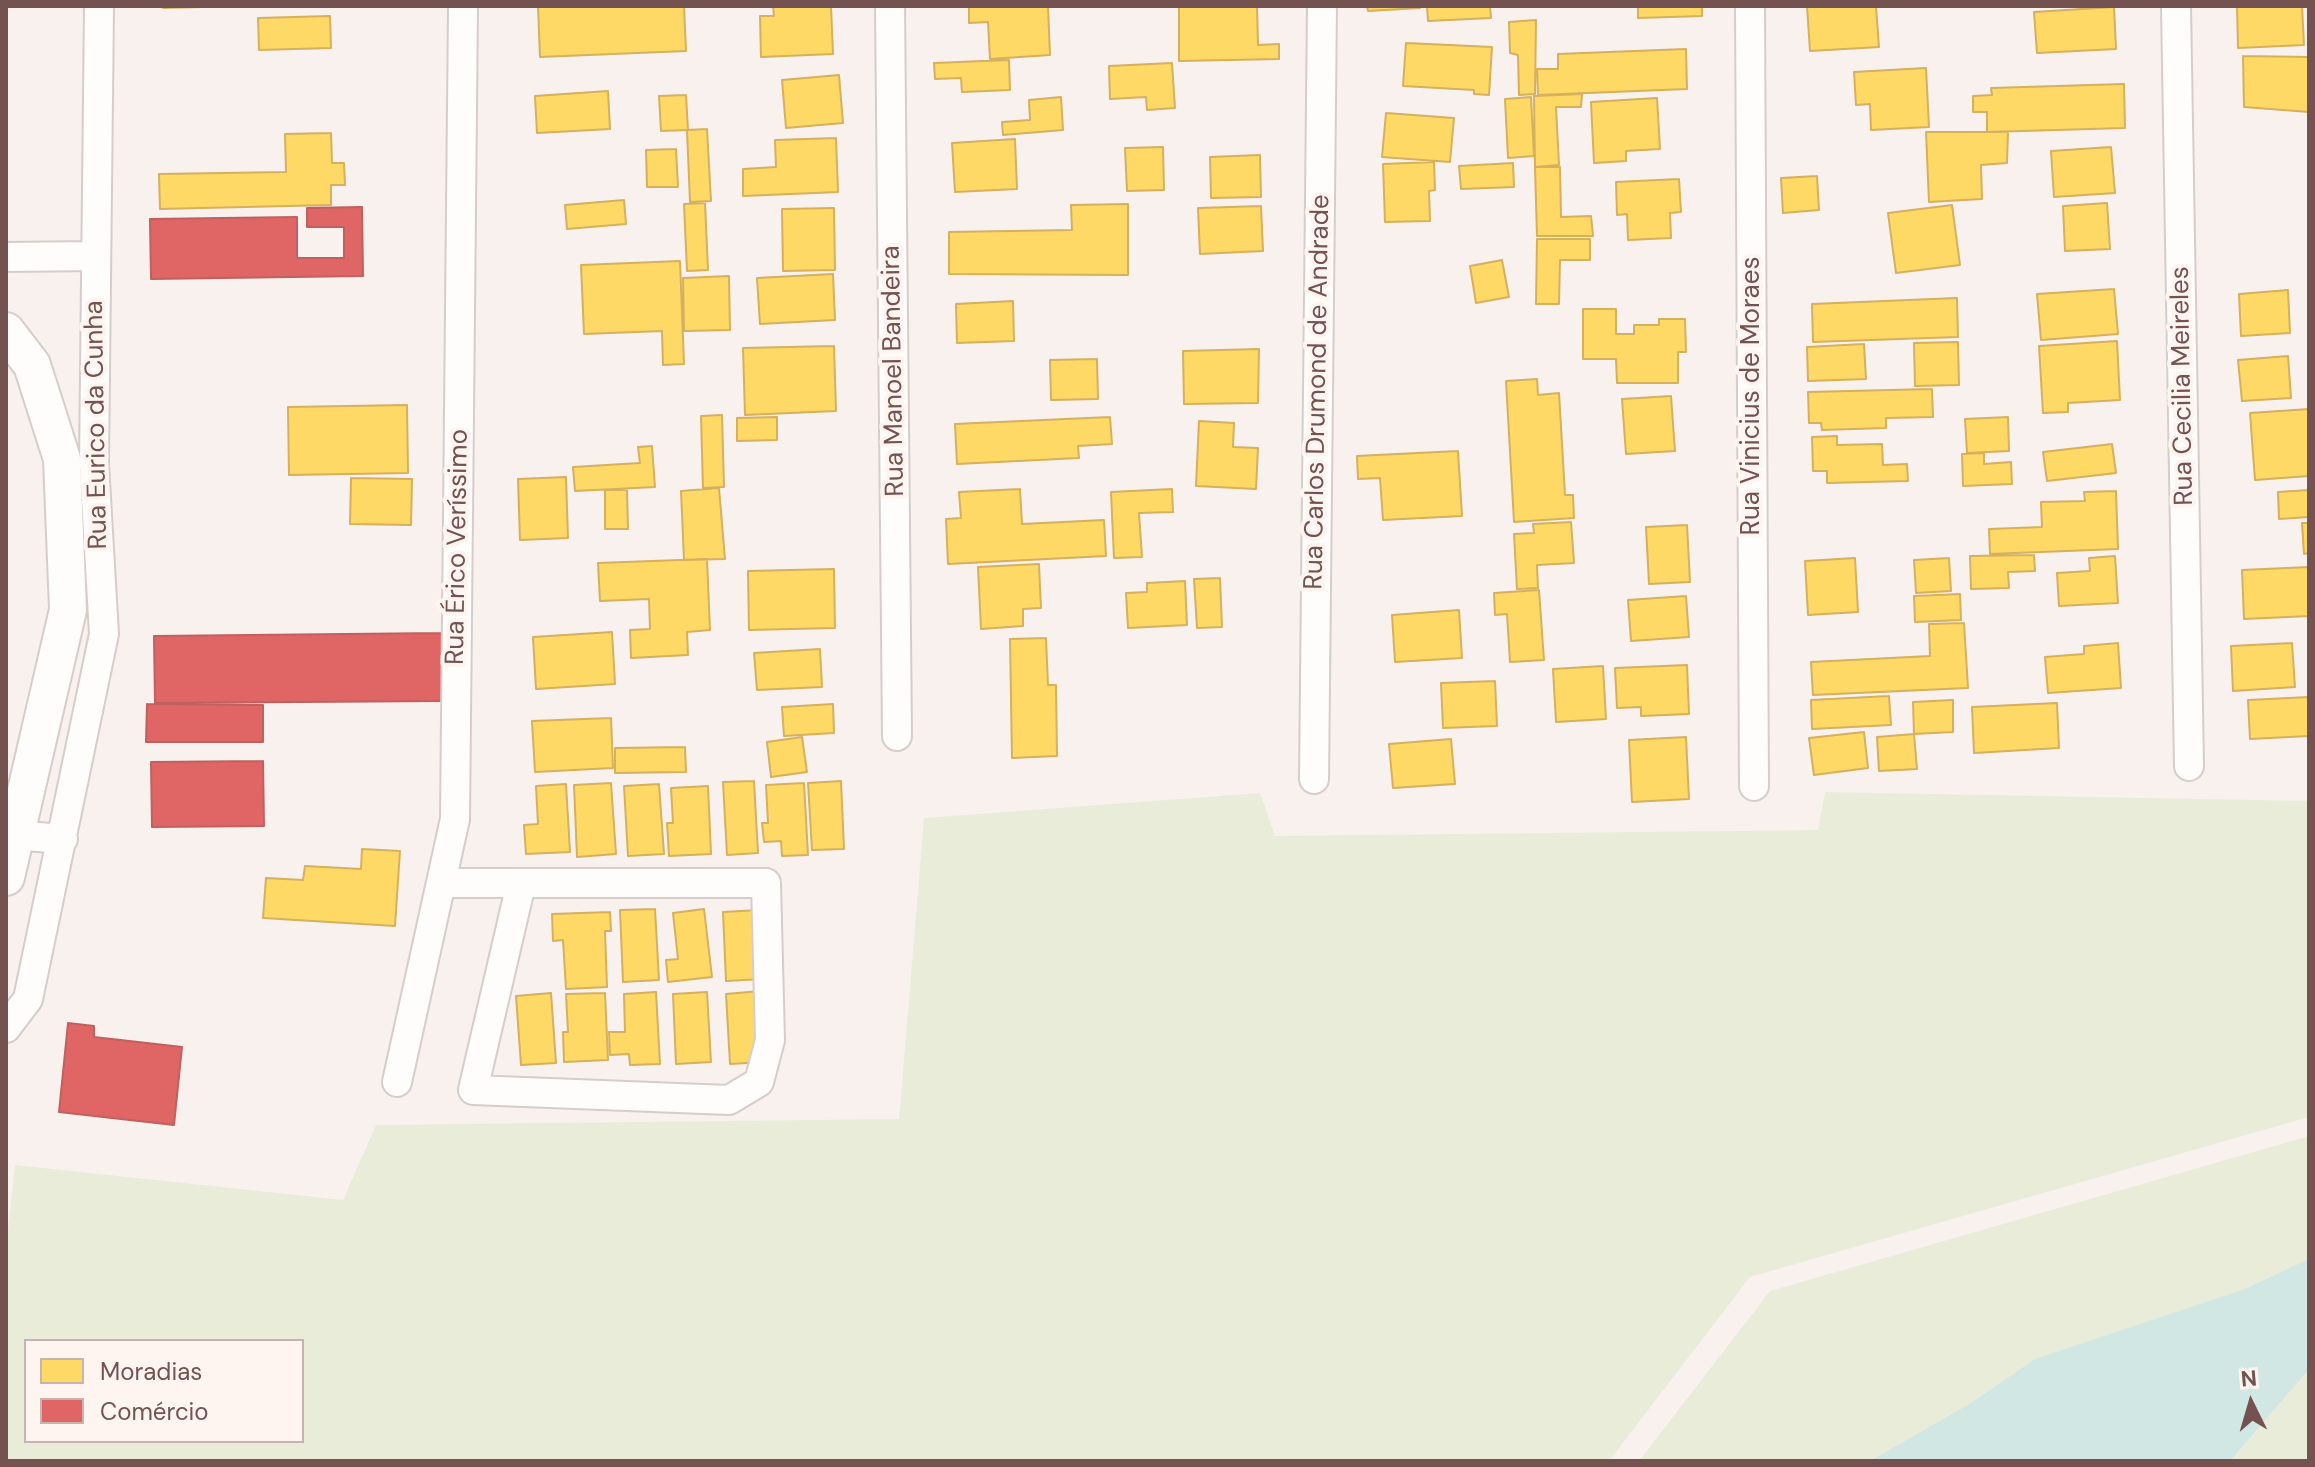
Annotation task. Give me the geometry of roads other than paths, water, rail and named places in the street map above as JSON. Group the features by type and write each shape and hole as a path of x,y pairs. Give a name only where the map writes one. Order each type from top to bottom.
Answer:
{"street":[{"name":"Rua Eurico da Cunha","path":"6,1028 28,999 104,634 78,461 94,256 99,6"},
{"name":"Rua Érico Veríssimo","path":"397,1082 455,819 463,6"},
{"name":"Rua Manoel Bandeira","path":"890,6 897,736"},
{"name":"Rua Carlos Drumond de Andrade","path":"1314,779 1322,6"},
{"name":"Rua Vinicius de Moraes","path":"1750,6 1754,786"},
{"name":"Rua Cecilia Meireles","path":"2176,6 2189,766"},
{"path":"6,257 94,256"},
{"path":"6,331 32,365 78,461 68,610 13,835 6,877"},
{"path":"13,835 63,839"},
{"path":"443,883 766,883 770,1040 759,1082 729,1100 473,1090 521,884"}],"water":[{"path":"2309,1259 2309,1369 2230,1461 1870,1461 1971,1403 2035,1359 2245,1289"}]}
